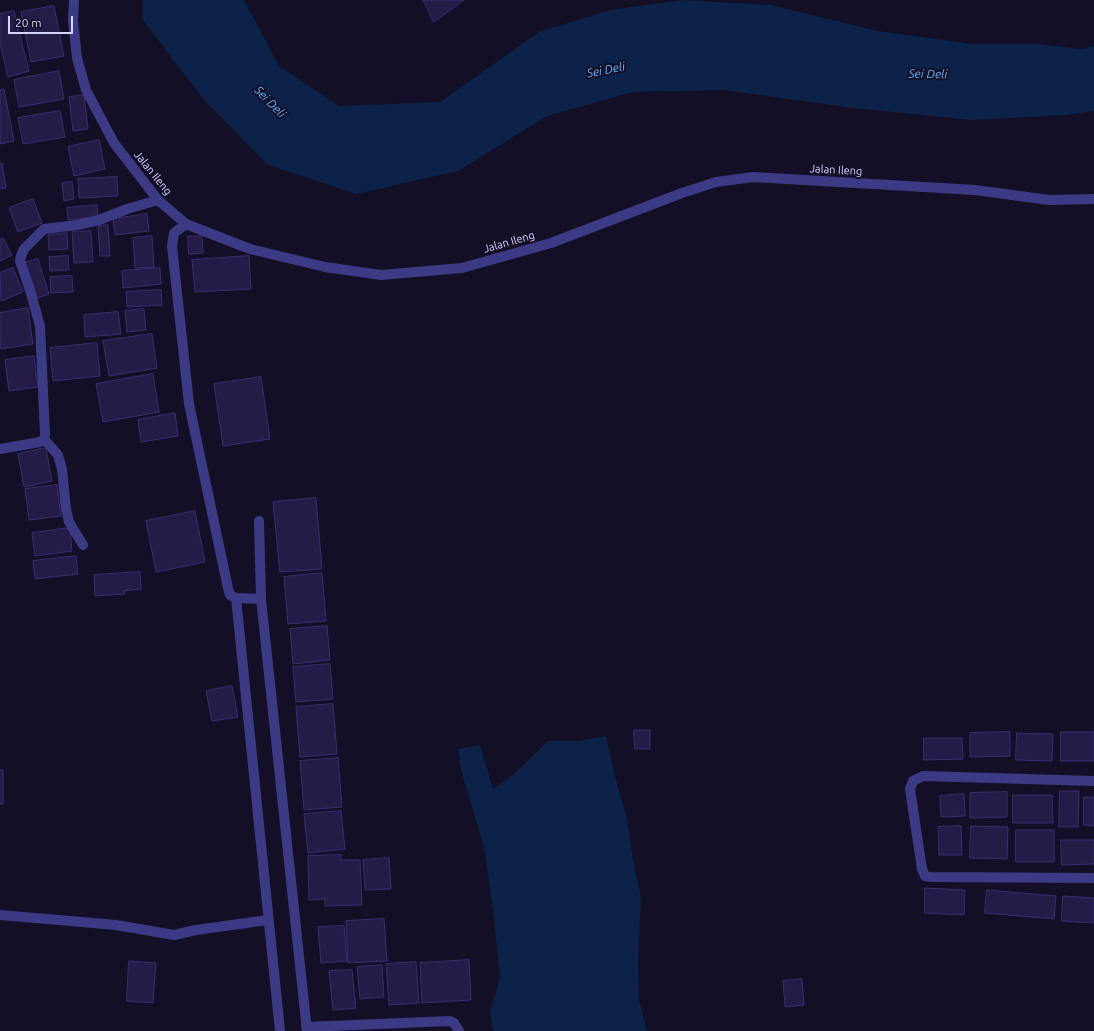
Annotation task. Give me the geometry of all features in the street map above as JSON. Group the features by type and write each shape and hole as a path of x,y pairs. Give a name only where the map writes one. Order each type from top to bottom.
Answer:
{"street":[{"name":"Jalan Ileng","path":"74,0 74,21 78,58 86,90 114,143 158,200 186,224 250,249 325,267 381,274 462,268 551,243 682,193 716,182 753,177 975,190 1049,200 1094,199"},
{"path":"0,449 40,442 44,439 46,434 40,326 20,261 24,249 44,229 77,225 99,220 158,200"},
{"path":"186,224 174,233 172,246 189,404 230,595 236,598 262,599"},
{"path":"44,439 58,455 62,469 68,516 74,531 83,545"},
{"path":"258,521 262,599 306,1029 450,1021 454,1023 459,1031"},
{"path":"236,598 280,1031"},
{"path":"1094,781 923,776 913,781 910,789 922,869 925,876 1094,878"},
{"path":"0,915 116,925 174,935 196,930 268,920"}],"water":[{"name":"Sei Deli","path":"143,0 244,0 279,66 339,106 440,102 539,32 610,10 682,0 771,5 878,31 972,44 1038,44 1081,49 1094,46 1094,111 1065,115 971,120 853,108 723,90 633,92 547,116 458,171 356,194 268,165 204,100 143,20"},
{"path":"606,736 617,784 627,818 633,860 641,898 638,961 639,1000 647,1031 493,1031 490,1012 500,977 493,909 484,847 461,770 458,749 480,745 493,789 514,774 548,741 579,741"}],"building":[{"path":"423,0 464,0 434,22"},
{"path":"54,6 64,56 31,62 21,12"},
{"path":"14,11 29,71 8,77 0,44 0,14"},
{"path":"59,71 64,99 19,107 14,80"},
{"path":"4,89 14,141 0,144 0,90"},
{"path":"84,95 88,129 73,131 69,97"},
{"path":"60,111 65,137 23,144 18,118"},
{"path":"99,140 105,169 74,176 68,147"},
{"path":"0,163 2,163 6,188 0,189"},
{"path":"117,177 118,196 79,198 78,179"},
{"path":"72,182 74,199 64,201 62,183"},
{"path":"33,199 42,223 18,232 9,208"},
{"path":"97,205 98,217 68,220 67,208"},
{"path":"147,214 149,231 115,235 113,219"},
{"path":"108,225 110,256 100,256 98,226"},
{"path":"91,231 93,262 74,263 72,232"},
{"path":"67,233 68,249 49,250 48,235"},
{"path":"152,236 154,267 135,268 133,238"},
{"path":"188,236 202,236 203,253 189,254"},
{"path":"3,238 12,255 0,261 0,240"},
{"path":"68,256 69,270 50,271 49,257"},
{"path":"249,256 251,289 195,292 192,260"},
{"path":"38,259 49,294 35,299 24,263"},
{"path":"13,268 23,292 1,301 0,273"},
{"path":"160,268 161,284 123,288 122,271"},
{"path":"72,276 73,292 51,293 50,277"},
{"path":"161,290 162,305 127,307 126,292"},
{"path":"28,308 33,344 1,349 0,313"},
{"path":"144,309 146,330 127,332 125,311"},
{"path":"118,312 121,334 85,337 84,315"},
{"path":"152,334 157,368 109,376 103,341"},
{"path":"97,343 100,376 53,381 50,348"},
{"path":"34,356 38,387 9,391 5,360"},
{"path":"153,374 159,412 103,422 96,384"},
{"path":"261,377 270,439 223,446 214,384"},
{"path":"175,413 178,436 141,442 138,420"},
{"path":"46,448 52,481 24,487 18,454"},
{"path":"57,485 61,516 29,520 25,489"},
{"path":"316,498 322,569 280,572 273,502"},
{"path":"195,511 205,562 156,572 146,521"},
{"path":"70,528 72,551 35,556 32,533"},
{"path":"76,556 78,574 35,579 33,561"},
{"path":"140,572 141,589 124,591 125,594 95,596 94,575"},
{"path":"322,573 326,621 288,624 284,577"},
{"path":"327,626 330,660 293,664 290,629"},
{"path":"330,664 333,699 296,702 293,667"},
{"path":"232,686 238,717 212,721 206,691"},
{"path":"333,704 337,754 300,757 296,707"},
{"path":"634,730 650,730 650,749 635,749"},
{"path":"1010,732 1010,756 970,757 970,733"},
{"path":"1061,732 1094,732 1094,761 1061,761"},
{"path":"1017,733 1053,734 1052,761 1016,760"},
{"path":"924,738 962,738 963,759 924,760"},
{"path":"338,758 342,807 304,810 300,761"},
{"path":"0,770 3,770 3,804 0,804"},
{"path":"1060,791 1079,791 1078,827 1059,827"},
{"path":"1007,792 1007,817 970,818 970,793"},
{"path":"964,794 965,816 941,817 940,796"},
{"path":"1013,795 1052,795 1053,823 1013,823"},
{"path":"1084,797 1094,797 1094,826 1084,825"},
{"path":"341,811 345,849 308,853 304,814"},
{"path":"961,826 962,855 939,855 938,827"},
{"path":"971,826 1008,827 1007,859 970,858"},
{"path":"1016,830 1054,830 1054,862 1016,862"},
{"path":"1061,840 1094,840 1094,864 1062,865"},
{"path":"341,855 341,860 360,860 362,905 325,906 325,899 309,900 308,856"},
{"path":"389,858 391,889 365,890 363,860"},
{"path":"925,888 965,890 964,915 925,913"},
{"path":"987,890 1056,896 1054,919 985,913"},
{"path":"1063,896 1094,898 1094,923 1062,921"},
{"path":"384,919 387,961 348,963 346,921"},
{"path":"344,926 347,961 321,963 318,927"},
{"path":"469,960 471,1000 422,1003 420,963"},
{"path":"129,961 156,963 153,1003 127,1001"},
{"path":"416,962 419,1003 389,1005 386,964"},
{"path":"382,965 384,997 360,999 357,967"},
{"path":"352,970 356,1008 333,1010 329,971"},
{"path":"802,979 804,1005 785,1007 783,981"}]}
